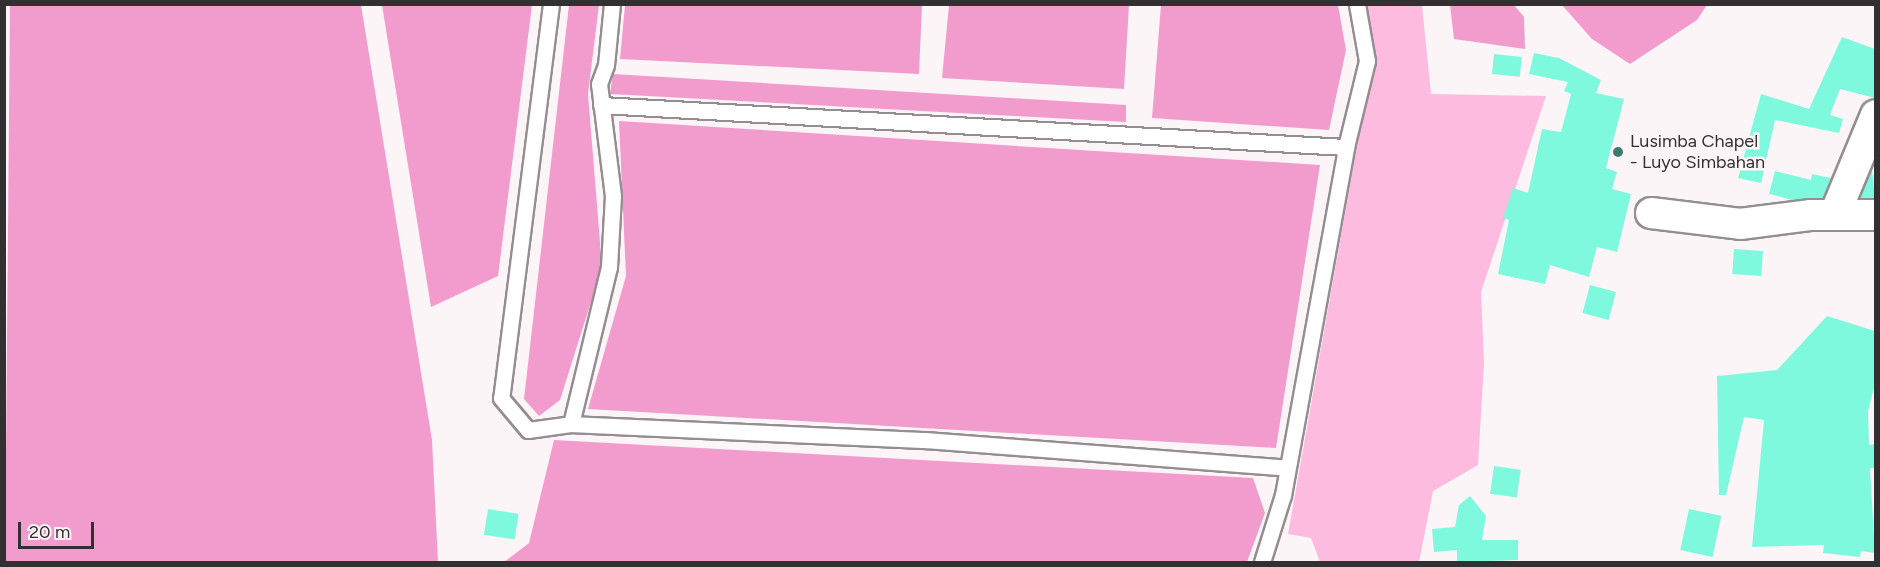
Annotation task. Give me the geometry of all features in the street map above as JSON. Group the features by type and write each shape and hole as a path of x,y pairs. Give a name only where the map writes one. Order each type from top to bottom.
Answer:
{"street":[{"path":"1835,214 1875,115"},
{"path":"1651,213 1740,224 1835,214 1875,215"}],"lane":[{"path":"551,4 501,398 528,430 571,424 926,440 1287,468"},
{"path":"571,424 609,267 613,196 598,84 606,65 612,4"},
{"path":"1262,562 1287,468 1346,147 1367,61 1357,4"},
{"path":"601,105 1346,147"}],"shaded area":[{"path":"10,5 361,5 432,440 438,562 5,562"},
{"path":"382,5 532,5 498,276 431,307"},
{"path":"569,5 599,5 588,94 602,267 560,400 539,416 524,399"},
{"path":"625,5 922,5 919,74 620,59"},
{"path":"949,5 1129,5 1124,89 942,78"},
{"path":"1161,5 1338,5 1346,50 1329,130 1152,118"},
{"path":"1364,5 1422,5 1431,94 1546,96 1481,292 1484,363 1478,465 1433,491 1419,562 1320,562 1311,538 1288,534 1372,61"},
{"path":"1450,5 1514,5 1524,17 1525,49 1454,39"},
{"path":"1562,5 1707,5 1697,20 1630,64 1592,39"},
{"path":"613,74 1126,105 1126,122 610,94"},
{"path":"619,121 1320,165 1276,448 588,409 626,276"},
{"path":"554,440 1253,478 1265,513 1247,562 504,562 529,543"}],"building":[{"path":"1842,37 1875,49 1875,98 1840,89 1830,115 1843,119 1839,133 1775,120 1761,183 1738,178 1761,94 1809,109"},
{"path":"1534,53 1559,58 1601,80 1596,93 1624,99 1606,168 1617,172 1612,189 1631,194 1617,252 1597,247 1589,277 1550,265 1545,284 1498,274 1509,220 1503,218 1513,188 1528,193 1542,129 1561,132 1571,94 1564,91 1568,82 1529,74"},
{"path":"1494,54 1522,57 1520,77 1492,74"},
{"path":"1872,170 1875,198 1860,198"},
{"path":"1775,171 1811,180 1812,174 1831,178 1823,198 1792,200 1769,194"},
{"path":"1734,249 1763,251 1761,276 1732,274"},
{"path":"1590,285 1616,292 1609,320 1582,313"},
{"path":"1827,316 1875,331 1875,384 1868,411 1869,445 1875,444 1875,468 1870,468 1875,553 1861,551 1860,557 1823,553 1824,545 1752,547 1764,420 1744,417 1726,495 1719,495 1717,376 1777,370"},
{"path":"1494,466 1521,470 1517,497 1490,494"},
{"path":"1470,496 1486,516 1482,540 1518,540 1518,560 1457,562 1457,550 1434,552 1432,529 1455,527 1459,505"},
{"path":"488,509 519,514 515,540 484,535"},
{"path":"1689,509 1721,516 1713,557 1680,550"}],"place":[{"name":"Lusimba Chapel - Luyo Simbahan","path":"1618,152"}]}
